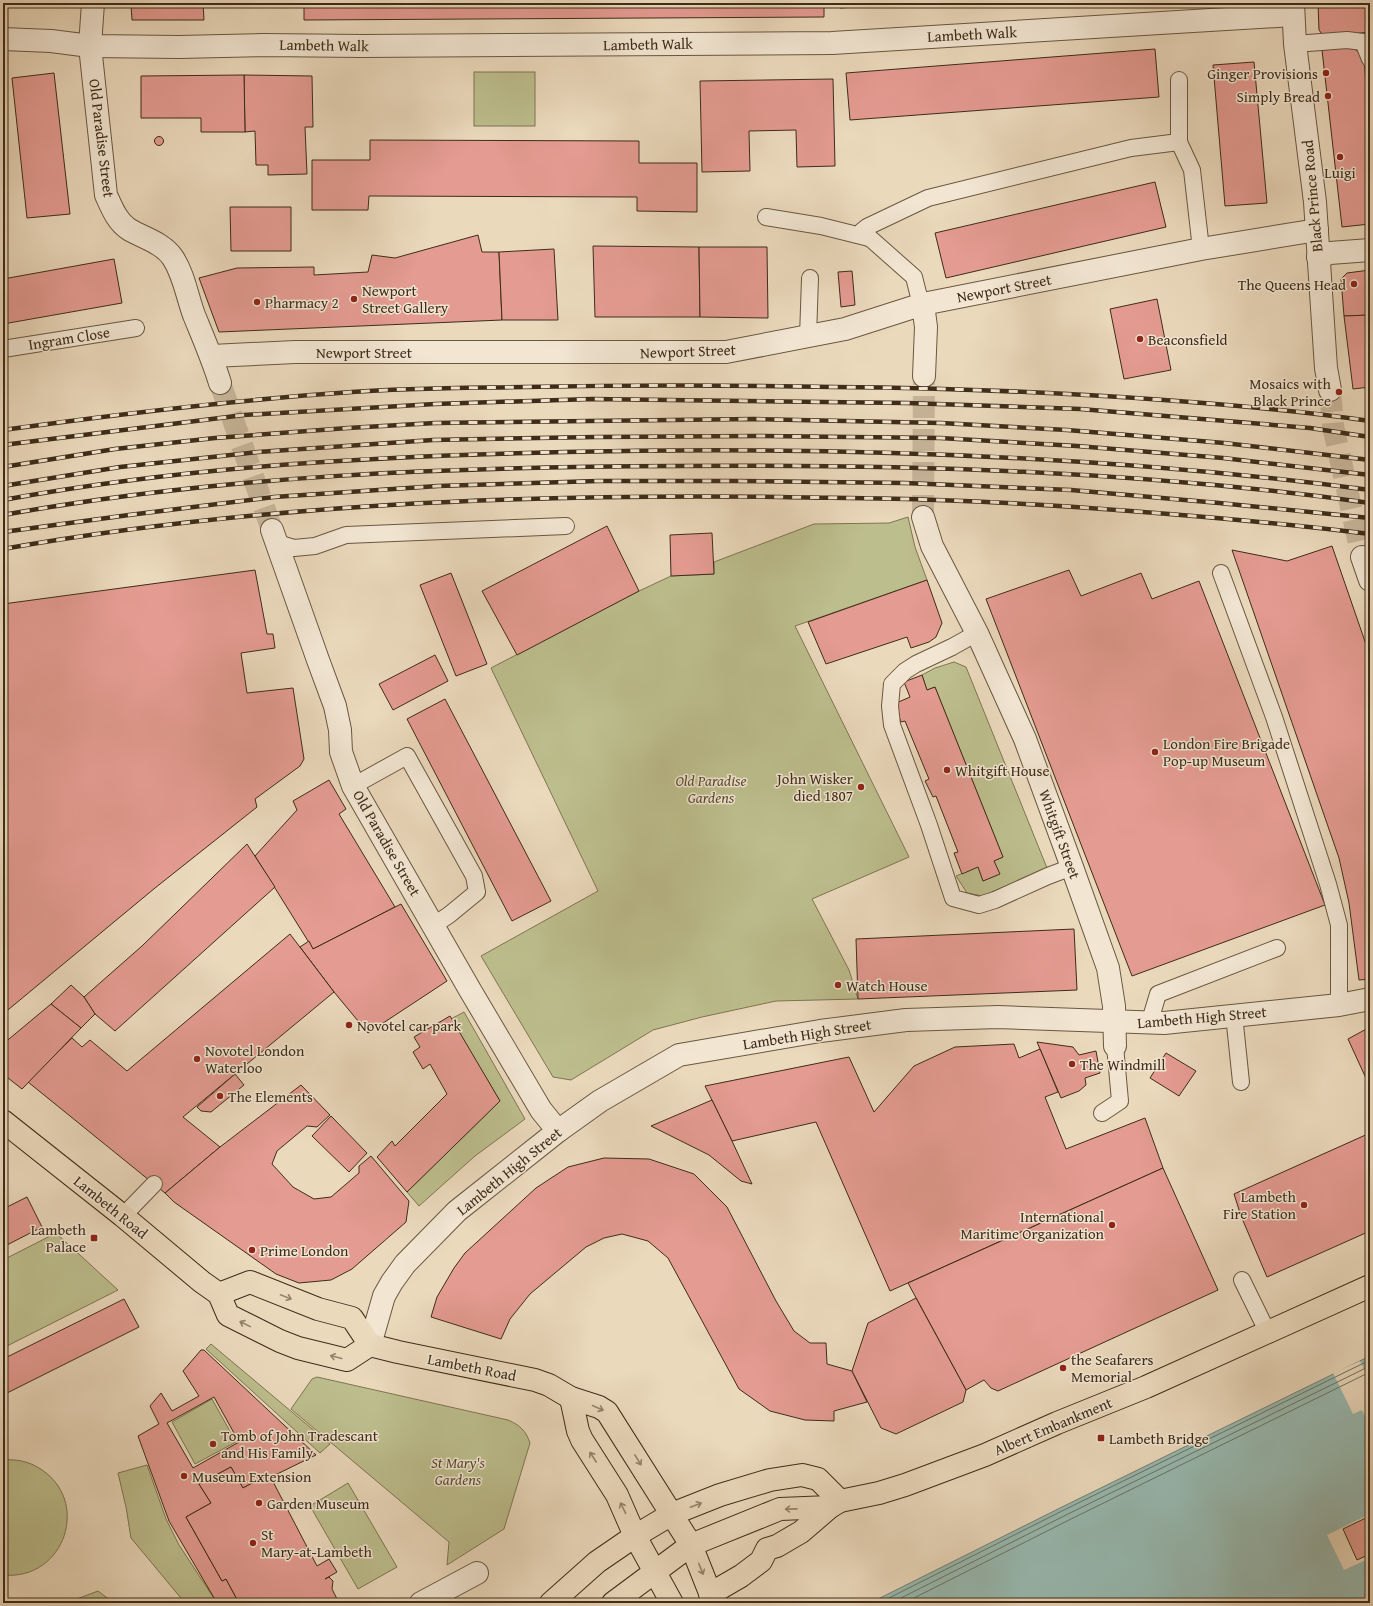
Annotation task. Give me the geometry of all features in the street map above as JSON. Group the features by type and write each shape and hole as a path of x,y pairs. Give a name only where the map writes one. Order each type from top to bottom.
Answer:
{"main road":[{"name":"Lambeth Road","path":"3,1121 123,1216 202,1282 219,1294"},
{"path":"250,1282 318,1309 352,1318 370,1345 347,1360 280,1342 228,1315 219,1294 250,1282"},
{"name":"Albert Embankment","path":"613,1603 691,1545 780,1509 835,1504 879,1493 905,1485 985,1455 1146,1387 1370,1286"},
{"name":"Lambeth Road","path":"370,1345 535,1380 549,1385 571,1398 599,1407 607,1412 691,1545"},
{"path":"571,1398 578,1431 582,1440 617,1495 634,1536 672,1603"},
{"path":"551,1603 597,1562 634,1536 672,1514 743,1488 770,1480 802,1475 818,1479 835,1504 800,1532 777,1546 767,1550 761,1561 712,1598 691,1545"}],"street":[{"name":"Old Paradise Street","path":"93,3 90,46 106,195 115,216 129,230 158,244 172,257 183,278 194,314 212,356 220,383"},
{"name":"Lambeth Walk","path":"3,39 51,41 90,46 179,47 262,45 362,46 832,43 1293,9"},
{"name":"Black Prince Road","path":"1293,9 1295,44 1315,202 1326,368 1330,390"},
{"name":"Newport Street","path":"212,356 296,352 726,352 845,329 922,304 1201,249 1317,230"},
{"path":"1318,257 1330,253 1370,250"},
{"path":"922,304 926,327 924,376"},
{"name":"Whitgift Street","path":"923,517 932,546 977,633 1025,739 1072,867 1108,968 1114,1006 1115,1046"},
{"name":"Old Paradise Street","path":"275,536 335,706 340,730 341,752 353,786 538,1103 558,1131"},
{"path":"1362,557 1370,580"},
{"name":"Lambeth High Street","path":"370,1345 384,1296 392,1282 405,1264 457,1211 558,1131 609,1095 679,1055 820,1031 906,1020 998,1017 1149,1024 1339,1005 1370,999"},
{"path":"421,1603 478,1573"}],"lane":[{"path":"1295,44 1347,40 1363,42 1370,59"},
{"path":"1179,80 1179,142 1192,170 1201,249"},
{"path":"922,304 914,277 862,231 867,227 928,198 1131,148 1179,142"},
{"path":"766,217 821,226 869,238"},
{"path":"808,337 810,278"},
{"name":"Ingram Close","path":"3,349 136,328"},
{"path":"275,536 294,548 314,546 346,535 566,526"},
{"path":"1221,573 1274,717 1328,884 1339,925 1339,1005"},
{"path":"977,633 961,643 904,671 892,684 890,706 892,725 929,825 953,898 979,904 995,900 1072,867"},
{"path":"353,786 407,756 474,876 476,892 449,915 434,925"},
{"path":"1149,1024 1158,994 1277,948"},
{"path":"1234,1015 1240,1082"},
{"name":"Whitgift Street","path":"1102,1113 1120,1101 1115,1046"},
{"path":"123,1216 154,1184"},
{"path":"1242,1280 1268,1333"}],"green space":[{"path":"474,72 535,72 535,126 474,126"},
{"name":"Old Paradise Gardens","path":"908,517 915,547 927,580 795,626 909,857 812,899 849,970 858,999 776,1001 702,1017 653,1030 571,1080 553,1077 481,956 598,891 491,668 639,591 671,576 714,574 714,562 814,524 889,523"},
{"path":"954,662 966,667 1047,868 983,896 967,893 956,876 978,867 983,881 999,874 994,861 1003,857 935,687 927,690 922,675 935,668"},
{"path":"464,1012 525,1119 475,1156 419,1206 407,1192 500,1101 451,1019"},
{"path":"56,1233 118,1290 3,1348 3,1260"},
{"path":"211,1344 330,1444 320,1453 206,1349"},
{"name":"St Mary's Gardens","path":"317,1377 508,1420 519,1426 527,1435 530,1443 504,1529 447,1565 449,1542 291,1409 312,1379"},
{"path":"212,1399 236,1442 195,1464 172,1422"},
{"path":"3,1460 21,1461 39,1468 55,1482 64,1499 67,1518 64,1536 56,1552 42,1565 25,1573 3,1575"},
{"path":"147,1465 166,1519 179,1545 217,1603 185,1603 131,1538 118,1473"},
{"path":"348,1483 397,1567 358,1589 310,1506"},
{"path":"98,1591 114,1603 67,1603 69,1602"}],"water":[{"path":"1370,1356 1370,1603 870,1603 1062,1507"}],"pier":[{"path":"1360,1361 1370,1381 1370,1427 1362,1410 1353,1414 1333,1373"},
{"path":"1370,1514 1370,1558 1344,1570 1327,1535"}],"building":[{"path":"158,3 203,3 204,20 132,20 131,5 158,5"},
{"path":"304,3 824,3 824,17 304,20"},
{"path":"840,3 912,3 840,8"},
{"path":"1318,3 1370,3 1370,32 1324,37 1319,30"},
{"path":"1352,47 1364,56 1370,143 1370,224 1342,227 1322,50"},
{"path":"1155,49 1159,97 850,120 846,73"},
{"path":"1254,62 1267,203 1225,206 1213,65"},
{"path":"54,73 70,214 27,218 12,78"},
{"path":"244,75 312,76 313,127 305,127 307,174 268,175 268,165 256,165 255,131 245,132"},
{"path":"244,75 245,132 201,132 201,118 141,118 141,76"},
{"path":"833,79 835,166 797,167 796,130 749,131 750,171 702,172 700,81"},
{"path":"157,137 161,137 163,141 161,145 157,145 155,143 155,139"},
{"path":"370,140 639,141 639,163 697,163 697,212 637,211 637,197 369,196 368,210 312,210 312,160 370,160"},
{"path":"1155,182 1166,227 946,278 935,233"},
{"path":"230,207 291,207 291,251 231,251"},
{"name":"Newport Street Gallery","path":"478,235 482,252 499,252 502,320 219,332 199,278 237,268 314,267 314,275 368,272 372,255 395,258"},
{"path":"593,246 699,247 700,317 595,317"},
{"path":"699,247 767,247 768,318 700,317"},
{"path":"554,249 558,320 502,320 499,252"},
{"path":"114,259 122,303 3,324 3,279"},
{"path":"1370,270 1370,315 1344,316 1341,279 1347,273"},
{"path":"852,271 855,305 841,307 838,272"},
{"name":"Beaconsfield","path":"1157,299 1171,370 1124,379 1110,309"},
{"path":"1370,315 1370,387 1353,389 1344,316"},
{"path":"607,526 639,591 517,655 482,591"},
{"path":"712,533 714,574 671,576 670,535"},
{"path":"1332,546 1370,656 1370,979 1359,980 1349,903 1339,858 1232,550 1287,561"},
{"path":"255,570 267,634 273,634 275,648 241,653 247,693 293,688 304,759 300,766 255,799 257,807 155,888 3,1014 3,604"},
{"name":"London Fire Brigade Pop-up Museum","path":"1069,570 1081,596 1141,573 1152,599 1199,581 1325,905 1132,976 986,599"},
{"path":"451,573 487,664 456,676 420,585"},
{"path":"927,580 942,623 936,637 929,642 911,648 907,637 826,664 808,622"},
{"path":"435,655 448,681 393,710 379,684"},
{"name":"Whitgift House","path":"922,675 927,690 935,687 1003,857 994,861 1000,874 983,881 978,867 962,874 954,853 958,852 936,796 933,797 925,781 929,779 905,721 901,722 894,704 910,697 904,682"},
{"path":"445,699 551,901 512,921 407,719"},
{"path":"329,780 346,809 339,814 395,907 313,949 255,856 297,810 293,801"},
{"path":"247,844 275,887 115,1031 95,1014 84,997 142,946"},
{"path":"401,904 447,981 368,1033 334,992 300,947 309,941 313,949"},
{"path":"1074,929 1077,990 858,999 856,939"},
{"name":"Novotel London Waterloo","path":"290,934 334,992 183,1117 220,1147 165,1193 28,1082 72,1038 82,1047 90,1040 127,1071"},
{"path":"71,985 84,997 95,1014 81,1028 51,1004"},
{"path":"51,1004 81,1028 22,1089 3,1074 3,1044"},
{"path":"450,1016 500,1101 407,1192 377,1157 392,1141 395,1146 447,1094 430,1064 423,1069 413,1052 420,1047 414,1037"},
{"path":"1370,1027 1370,1087 1348,1039"},
{"name":"The Windmill","path":"1037,1042 1073,1047 1079,1055 1096,1051 1100,1073 1085,1078 1086,1085 1079,1091 1061,1098"},
{"path":"1014,1044 1019,1058 1040,1049 1058,1092 1045,1097 1066,1149 1145,1118 1163,1168 890,1291 816,1122 732,1141 705,1086 849,1057 874,1112 914,1066 955,1047"},
{"path":"1166,1053 1196,1071 1179,1096 1150,1078"},
{"name":"The Elements","path":"235,1074 244,1085 211,1112 201,1111 197,1107"},
{"path":"301,1085 330,1115 317,1127 307,1126 277,1151 272,1164 293,1187 314,1199 331,1197 359,1173 359,1166 371,1156 409,1201 406,1222 352,1269 331,1280 299,1283 276,1274 174,1202 165,1193 220,1147"},
{"path":"712,1100 752,1184 741,1181 709,1155 651,1126"},
{"path":"331,1116 367,1153 349,1172 312,1136"},
{"name":"Lambeth Fire Station","path":"1370,1133 1370,1231 1267,1277 1241,1216 1234,1194"},
{"path":"604,1158 649,1159 694,1174 727,1207 776,1301 794,1331 810,1343 826,1343 827,1364 852,1371 867,1402 834,1411 834,1421 805,1420 770,1411 739,1389 668,1258 648,1241 622,1234 604,1238 586,1247 530,1294 510,1319 501,1339 431,1317 437,1297 454,1268 465,1253 536,1188 568,1167"},
{"name":"International Maritime Organization","path":"1163,1168 1218,1290 998,1391 991,1388 984,1380 966,1390 908,1283"},
{"path":"27,1197 42,1227 3,1247 3,1209"},
{"path":"916,1298 966,1390 963,1402 896,1434 881,1428 852,1371 868,1323"},
{"path":"124,1299 139,1327 3,1395 3,1359"},
{"name":"Museum Extension","path":"201,1350 204,1350 316,1455 271,1477 269,1474 243,1488 231,1467 199,1484 211,1503 186,1517 222,1581 226,1579 239,1603 217,1603 169,1521 138,1436 159,1424 150,1406 161,1393 172,1411 199,1396 183,1371","holes":["214,1397 239,1442 193,1468 167,1423"]},
{"name":"St Mary-at-Lambeth","path":"231,1467 243,1488 269,1474 317,1566 329,1559 337,1572 325,1579 329,1577 333,1581 332,1589 339,1603 239,1603 226,1579 222,1581 186,1517 211,1503 199,1484"},
{"path":"1370,1516 1370,1554 1357,1560 1343,1529"}],"tunnel":[{"path":"923,517 924,376"},
{"path":"220,383 272,530"},
{"path":"1330,390 1333,426 1362,557"}],"railway":[{"path":"3,430 177,408 352,392 438,388 563,386 757,386 958,389 1123,397 1242,406 1370,421"},
{"path":"3,445 244,415 435,404 592,399 907,403 1080,409 1310,428 1370,437"},
{"path":"3,467 115,449 215,438 348,428 435,423 754,419 941,423 1067,430 1224,443 1370,460"},
{"path":"3,486 120,467 258,452 433,440 596,437 757,436 940,438 1077,446 1223,458 1370,475"},
{"path":"3,500 73,488 143,479 283,465 424,456 666,450 868,452 1069,461 1170,468 1370,490"},
{"path":"3,515 86,501 254,482 422,471 507,468 676,466 850,466 1024,472 1197,483 1370,503"},
{"path":"3,532 274,497 438,486 598,481 905,483 1071,490 1370,518"},
{"path":"3,549 196,521 293,512 487,500 584,498 779,497 986,502 1082,507 1280,524 1370,534"}],"place":[{"name":"Ginger Provisions","path":"1326,73"},
{"name":"Simply Bread","path":"1328,96"},
{"name":"Luigi","path":"1340,157"},
{"name":"The Queens Head","path":"1354,284"},
{"name":"Newport Street Gallery","path":"354,299"},
{"name":"Pharmacy 2","path":"257,302"},
{"name":"Beaconsfield","path":"1140,339"},
{"name":"Mosaics with Black Prince","path":"1339,392"},
{"name":"London Fire Brigade Pop-up Museum","path":"1155,752"},
{"name":"Whitgift House","path":"947,770"},
{"name":"John Wisker died 1807","path":"861,787"},
{"name":"Watch House","path":"838,985"},
{"name":"Novotel car park","path":"349,1025"},
{"name":"Novotel London Waterloo","path":"197,1059"},
{"name":"The Windmill","path":"1072,1064"},
{"name":"The Elements","path":"220,1096"},
{"name":"Lambeth Fire Station","path":"1304,1205"},
{"name":"International Maritime Organization","path":"1112,1225"},
{"name":"Lambeth Palace","path":"94,1238"},
{"name":"Prime London","path":"252,1250"},
{"name":"the Seafarers Memorial","path":"1063,1368"},
{"name":"Lambeth Bridge","path":"1101,1438"},
{"name":"Tomb of John Tradescant and His Family","path":"213,1444"},
{"name":"Museum Extension","path":"184,1476"},
{"name":"Garden Museum","path":"259,1503"},
{"name":"St Mary-at-Lambeth","path":"253,1543"}]}
